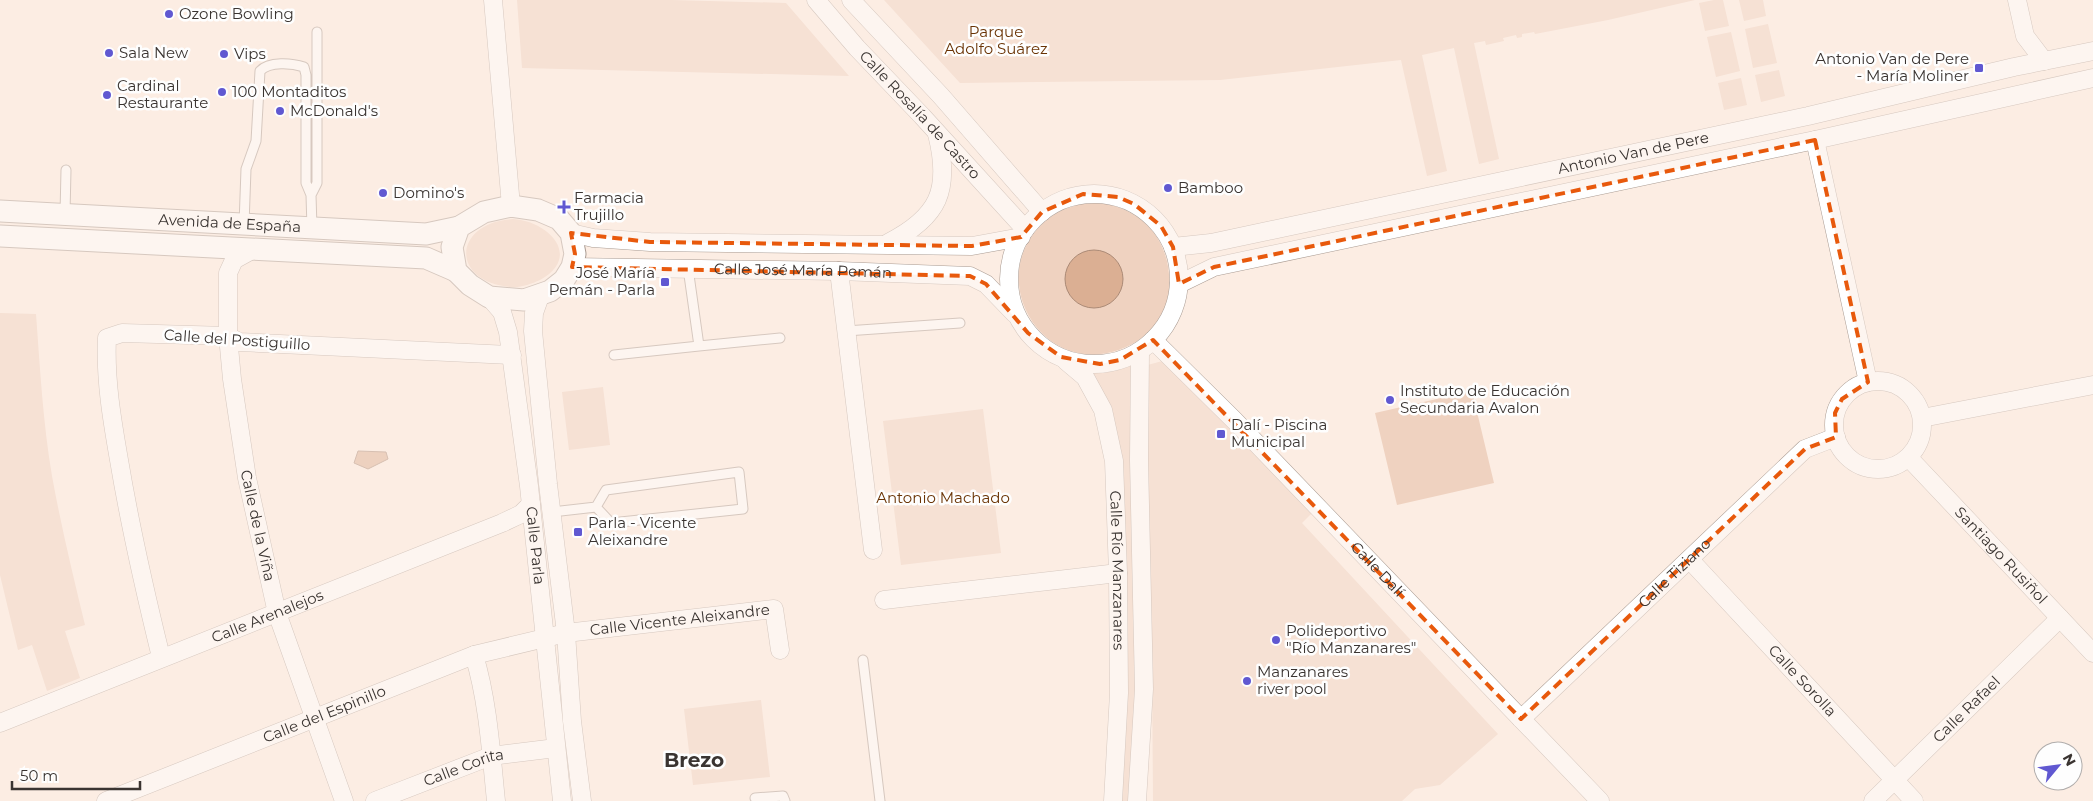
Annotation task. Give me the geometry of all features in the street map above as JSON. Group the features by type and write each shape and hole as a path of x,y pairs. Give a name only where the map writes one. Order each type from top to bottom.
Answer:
{"street":[{"path":"493,0 511,206"},
{"name":"Calle Rosalía de Castro","path":"816,0 857,48 936,132 1023,233"},
{"name":"Calle Rosalía de Castro","path":"852,0 941,96 1042,212"},
{"path":"2017,0 2025,36 2044,61"},
{"path":"2014,67 2025,36"},
{"name":"Antonio Van de Pere","path":"1172,247 1211,243 1758,127 2014,67 2093,51"},
{"name":"Antonio Van de Pere","path":"1179,284 1214,267 1815,140 2093,78"},
{"path":"885,245 911,232 924,220 937,201 943,178 943,158 936,132"},
{"path":"1815,140 1868,382"},
{"path":"1083,194 1101,194 1118,197 1148,213 1160,226 1172,247 1178,268 1179,284 1174,308 1164,327 1146,346 1120,360 1100,364 1079,362 1061,357 1042,346 1028,333 1018,317 1010,292 1009,271 1014,249 1023,233 1042,212 1063,200 1083,194"},
{"path":"511,206 538,210 559,219 572,233 575,254 572,267 564,280 540,296 524,300 489,297 470,285 456,271 452,247 459,227 484,212 511,206"},
{"name":"Avenida de España","path":"0,211 426,234 459,227"},
{"name":"Calle José María Pemán","path":"572,233 593,238 650,242 972,246 1023,233"},
{"name":"Avenida de España","path":"0,236 426,258 456,271"},
{"name":"Calle de la Viña","path":"252,250 234,260 228,273 228,336 232,379 247,478 277,613 344,801"},
{"name":"Calle José María Pemán","path":"572,267 839,271 970,276 986,284 1018,317"},
{"path":"839,271 873,550"},
{"name":"Calle Parla","path":"540,296 534,313 533,331 566,633 572,721 582,801"},
{"name":"Calle Parla","path":"489,297 502,312 512,356 531,504 562,801"},
{"name":"Calle del Postiguillo","path":"161,657 129,520 112,420 106,359 107,338 122,333 228,336 239,342 512,356"},
{"name":"Calle Dalí","path":"1146,346 1235,421 1600,801"},
{"name":"Calle Río Manzanares","path":"1137,801 1144,689 1139,460 1146,346"},
{"name":"Calle Río Manzanares","path":"1061,357 1085,377 1103,410 1114,460 1118,573 1119,693 1113,801"},
{"path":"1881,380 1895,384 1908,392 1918,404 1922,418 1918,446 1909,458 1897,466 1883,469 1869,468 1855,463 1844,453 1836,437 1834,427 1836,412 1842,399 1852,389 1868,382 1881,380"},
{"path":"1922,418 2093,385"},
{"name":"Calle Tiziano","path":"1521,719 1805,449 1836,437"},
{"name":"Santiago Rusiñol","path":"1909,458 2093,653"},
{"name":"Calle Arenalejos","path":"0,723 161,657 502,523 521,514 531,504"},
{"name":"Calle Sorolla","path":"1690,560 1914,801"},
{"path":"884,600 1118,573"},
{"name":"Calle Vicente Aleixandre","path":"545,638 566,633 774,609 780,650"},
{"name":"Calle Rafael","path":"1873,801 2060,618"},
{"name":"Calle del Espinillo","path":"106,801 474,655 545,638"},
{"path":"474,655 479,673 496,801"},
{"name":"Calle Corita","path":"375,801 491,756 556,748"}],"lane":[{"path":"311,195 317,183 317,32"},
{"path":"244,225 246,169 256,140 260,71 264,66 297,65 304,67 306,75 306,183 311,195 312,228"},
{"path":"65,214 66,170"},
{"path":"688,268 699,346"},
{"path":"846,332 960,323"},
{"path":"614,355 780,338"},
{"path":"739,472 743,509 611,523 596,507 606,490 739,472"},
{"path":"552,512 596,507"},
{"path":"864,660 880,801"},
{"path":"755,798 783,796 785,801"}],"highlighted area":[{"path":"1815,140 1868,382 1842,399 1835,413 1836,437 1805,449 1521,719 1153,340 1120,360 1100,364 1061,357 1028,333 986,284 970,276 572,267 575,254 571,233 650,242 972,246 1021,237 1042,212 1083,194 1118,197 1134,204 1161,226 1173,247 1179,284 1214,267"}],"green space":[{"path":"517,0 671,0 786,3 849,76 522,68"},
{"name":"Parque Adolfo Suárez","path":"884,0 1695,0 1608,20 1535,34 1534,32 1522,34 1522,37 1517,38 1516,35 1503,38 1504,41 1486,45 1485,41 1474,43 1499,159 1479,164 1454,48 1422,55 1447,171 1427,176 1401,60 1220,80 960,83"},
{"path":"1723,0 1729,26 1705,31 1699,3"},
{"path":"1739,0 1763,0 1766,16 1744,21"},
{"path":"1768,24 1777,63 1753,68 1745,29"},
{"path":"1731,32 1740,71 1716,77 1707,37"},
{"path":"1779,70 1785,96 1761,102 1755,75"},
{"path":"1741,78 1747,105 1724,110 1718,83"},
{"path":"1080,204 1107,204 1136,216 1156,236 1163,249 1167,263 1169,278 1168,301 1158,321 1148,333 1136,342 1103,354 1073,352 1048,339 1030,318 1020,292 1020,265 1031,237 1055,214","holes":["1122,272 1121,287 1116,298 1107,304 1097,306 1086,305 1076,299 1069,289 1066,275"]},
{"path":"513,219 526,221 538,226 556,241 560,251 559,261 553,271 540,280 526,285 511,287 491,283 477,275 469,264 466,253 469,241 478,231 493,223"},
{"path":"0,313 36,314 44,416 52,476 85,625 65,631 80,678 47,691 32,645 18,650 0,575"},
{"path":"1166,360 1316,509 1302,523 1498,734 1440,785 1415,789 1402,801 1153,801 1152,662 1144,366"},
{"path":"1134,363 1139,591 1133,801 1115,801 1118,486 1090,374"},
{"path":"603,387 610,445 569,450 562,392"},
{"path":"1472,391 1494,483 1397,505 1375,413"},
{"name":"Antonio Machado","path":"983,409 1001,553 901,565 883,421"},
{"path":"761,700 770,777 693,785 684,709"}],"shaded area":[{"path":"1094,250 1110,255 1118,263 1123,279 1118,295 1110,303 1094,308 1078,303 1070,295 1065,279 1070,263 1078,255"},
{"path":"358,451 386,452 388,459 368,469 354,463"}],"place":[{"name":"Ozone Bowling","path":"169,14"},
{"name":"Sala New","path":"109,53"},
{"name":"Vips","path":"224,54"},
{"name":"Antonio Van de Pere - María Moliner","path":"1979,68"},
{"name":"100 Montaditos","path":"222,92"},
{"name":"Cardinal Restaurante","path":"107,95"},
{"name":"McDonald's","path":"280,111"},
{"name":"Bamboo","path":"1168,188"},
{"name":"Domino's","path":"383,193"},
{"name":"Farmacia Trujillo","path":"564,207"},
{"name":"José María Pemán - Parla","path":"665,282"},
{"name":"Instituto de Educación Secundaria Avalon","path":"1390,400"},
{"name":"Dalí - Piscina Municipal","path":"1221,434"},
{"name":"Parla - Vicente Aleixandre","path":"578,532"},
{"name":"Polideportivo \"Río Manzanares\"","path":"1276,640"},
{"name":"Manzanares river pool","path":"1247,681"}],"district":[{"name":"Brezo","path":"694,760"}]}
